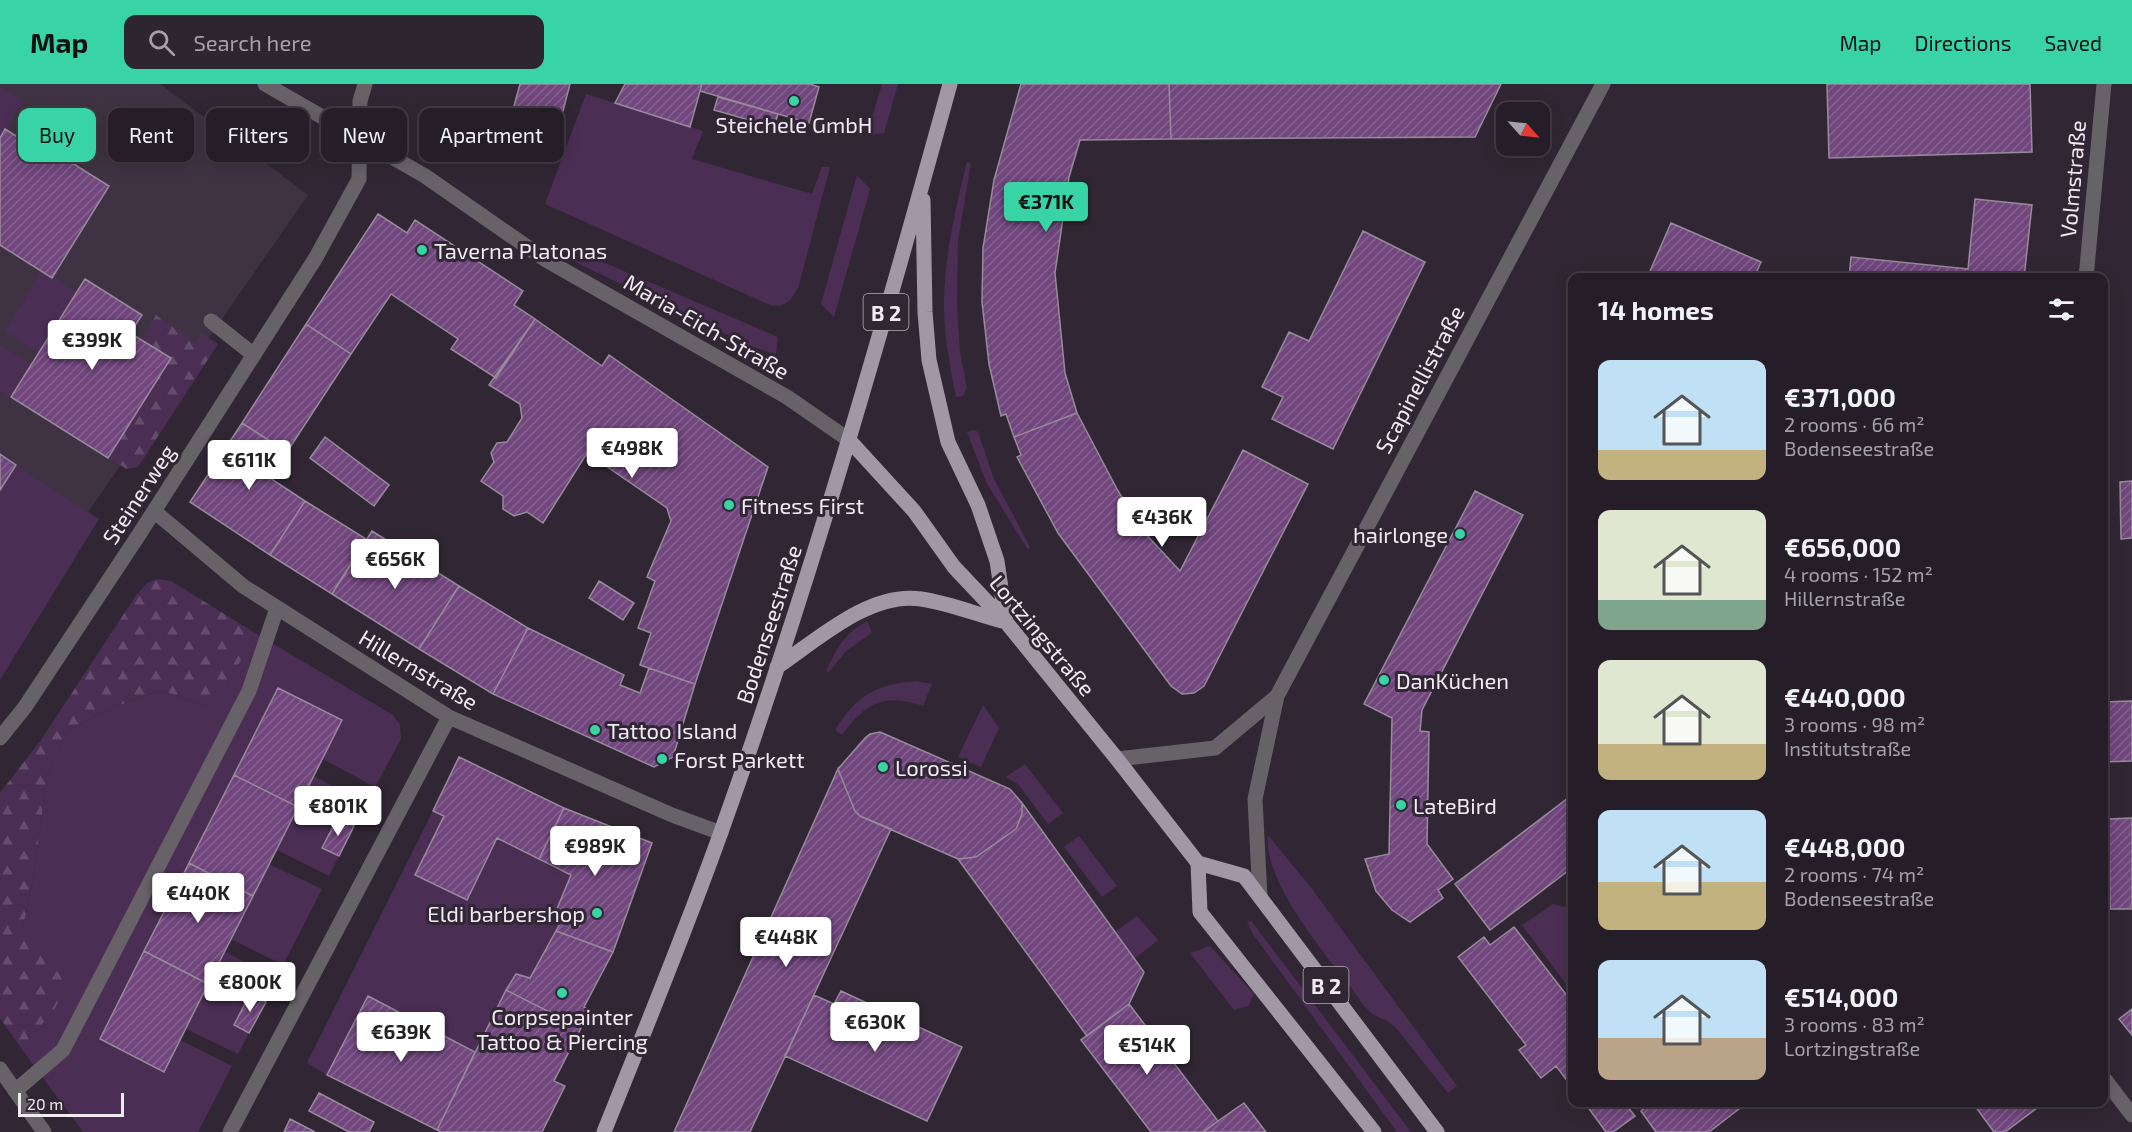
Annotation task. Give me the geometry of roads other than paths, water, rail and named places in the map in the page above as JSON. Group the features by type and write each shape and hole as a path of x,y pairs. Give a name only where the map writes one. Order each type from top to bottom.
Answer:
{"main road":[{"name":"Bodenseestraße","path":"604,1132 721,833 816,549 950,84"},
{"path":"777,667 858,612 886,600 919,598 1006,622 997,561 978,505 948,442 930,360 925,312 923,184"},
{"name":"Lortzingstraße","path":"849,440 914,512 954,567 1006,622 1118,759 1198,863"},
{"name":"B 2","path":"1374,1132 1200,912 1198,863 1244,876 1437,1132"}],"street":[{"name":"Maria-Eich-Straße","path":"265,84 321,117"},
{"name":"Steinerweg","path":"360,108 365,84"},
{"name":"Scapinellistraße","path":"1260,897 1255,799 1277,696 1603,84"},
{"name":"Volmstraße","path":"2086,273 2104,84"},
{"name":"Steinerweg","path":"0,738 25,707 154,511 315,259 359,179 359,162"},
{"name":"Maria-Eich-Straße","path":"400,162 425,176 546,260 787,397 849,440"},
{"path":"211,321 254,355"},
{"name":"Hillernstraße","path":"154,511 243,586 449,717 672,815 721,833"},
{"path":"15,1090 63,1050 249,691 277,608"},
{"name":"Scapinellistraße","path":"1118,759 1215,748 1277,696"},
{"path":"230,1132 449,717"},
{"path":"0,1069 44,1132"},
{"path":"2108,1084 2132,1115"}],"place":[{"name":"Steichele GmbH","path":"794,101"},
{"name":"Taverna Platonas","path":"422,250"},
{"name":"Fitness First","path":"729,505"},
{"name":"hairlonge","path":"1460,534"},
{"name":"DanKüchen","path":"1384,680"},
{"name":"Tattoo Island","path":"595,730"},
{"name":"Forst Parkett","path":"662,759"},
{"name":"Lorossi","path":"883,767"},
{"name":"LateBird","path":"1401,805"},
{"name":"Eldi barbershop","path":"597,913"},
{"name":"Corpsepainter Tattoo & Piercing","path":"562,993"}]}
